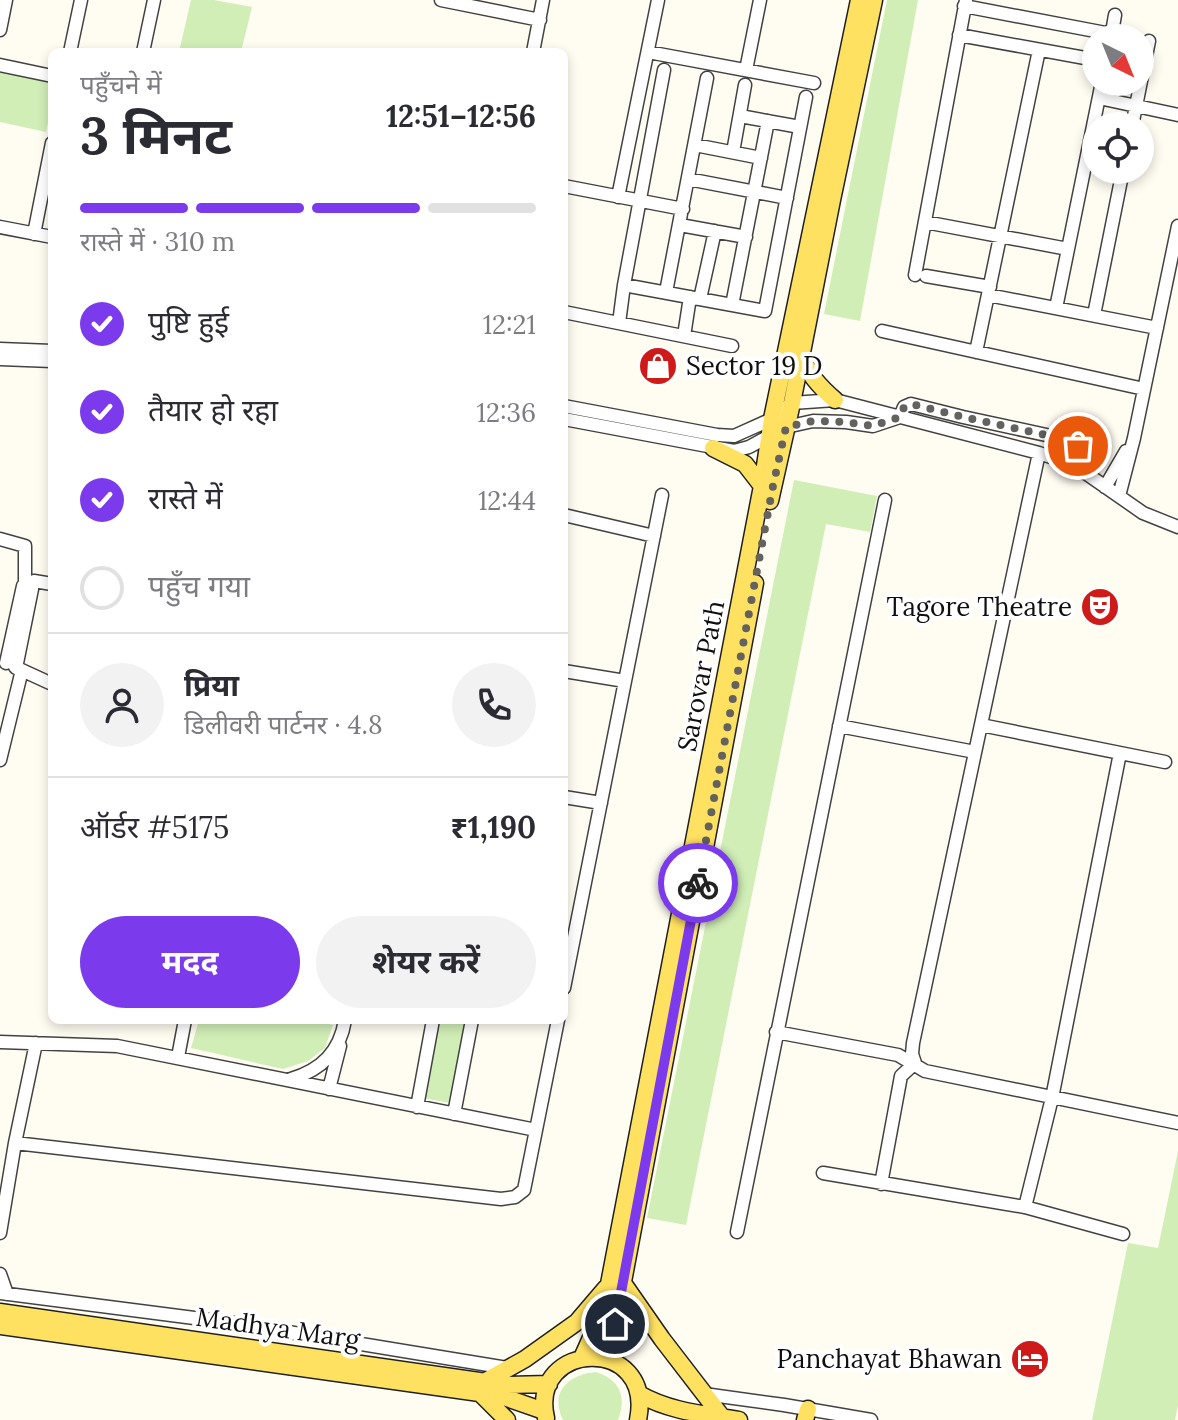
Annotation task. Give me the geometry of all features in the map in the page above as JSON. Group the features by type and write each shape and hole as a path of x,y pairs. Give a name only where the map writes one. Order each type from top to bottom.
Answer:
{"main road":[{"name":"Sarovar Path","path":"582,1358 616,1284 773,486 779,423 859,0"},
{"name":"Sarovar Path","path":"611,1360 616,1284 769,437 792,403 874,0"},
{"path":"801,353 808,372 819,387 835,400"},
{"path":"713,448 745,464 762,486"},
{"path":"507,1420 482,1388 577,1322 616,1284 722,1417"},
{"name":"Madhya Marg","path":"0,1312 482,1388 545,1415"},
{"name":"Madhya Marg","path":"0,1326 482,1388 549,1384"},
{"path":"545,1415 546,1390 553,1376 562,1367 589,1357 611,1360 625,1369 639,1394 638,1420"},
{"path":"639,1394 656,1404 682,1412 739,1420"}],"street":[{"path":"0,30 6,0"},
{"path":"71,48 81,0"},
{"path":"144,48 154,0"},
{"path":"534,48 543,0"},
{"path":"618,197 658,0"},
{"path":"746,70 760,0"},
{"path":"449,1 540,20"},
{"path":"1082,29 965,3 925,222 921,275 1056,308 1157,328"},
{"path":"1113,24 1115,15"},
{"path":"959,35 1082,58"},
{"path":"976,352 1039,50"},
{"path":"648,52 814,83"},
{"path":"0,65 48,75"},
{"path":"619,323 664,70"},
{"path":"666,292 707,78"},
{"path":"733,152 745,85"},
{"path":"1135,112 1138,96"},
{"path":"624,285 765,311 806,97"},
{"path":"1056,308 1099,98 1178,115"},
{"path":"740,116 800,127"},
{"path":"732,305 768,121"},
{"path":"695,145 761,158"},
{"path":"34,234 48,163"},
{"path":"688,179 787,198"},
{"path":"1094,315 1120,184"},
{"path":"568,187 683,209"},
{"path":"925,222 1068,249"},
{"path":"680,225 746,237"},
{"path":"1119,496 1178,226"},
{"path":"0,227 48,236"},
{"path":"684,336 715,231"},
{"path":"568,313 732,346"},
{"path":"882,331 1144,389"},
{"path":"0,349 48,351"},
{"path":"0,359 48,361"},
{"path":"792,403 835,400 1039,453 1074,465 1143,513 1178,527"},
{"path":"568,420 673,433 734,436 779,423 846,422 873,426 900,417 904,407 911,404 1074,441 1078,446 1074,465"},
{"path":"568,407 673,433 713,448 734,451 769,437"},
{"path":"1105,487 1134,438"},
{"path":"915,1063 913,1043 1039,453"},
{"path":"568,964 662,495"},
{"path":"737,1232 885,500"},
{"path":"568,516 654,536"},
{"path":"0,539 25,546 26,584"},
{"path":"26,584 34,581 48,583"},
{"path":"0,760 11,665 32,589 26,584"},
{"path":"11,665 48,682"},
{"path":"568,672 625,681"},
{"path":"981,725 1165,762"},
{"path":"839,726 975,752"},
{"path":"1025,1207 1052,1098 1120,753"},
{"path":"568,798 601,803"},
{"path":"178,1057 184,1024"},
{"path":"329,1089 344,1024"},
{"path":"417,1107 432,1024"},
{"path":"454,1114 471,1024"},
{"path":"15,1143 501,1199 515,1197 524,1190 557,1024"},
{"path":"776,1032 898,1055 925,1071 1178,1123"},
{"path":"287,1080 308,1074 320,1066 343,1036"},
{"path":"0,1042 117,1046 536,1130"},
{"path":"0,1233 36,1043"},
{"path":"881,1184 901,1076 915,1063"},
{"path":"823,1173 1025,1207 1123,1234"},
{"path":"0,1274 4,1294 241,1324 509,1368"},
{"path":"704,1394 807,1415 871,1420"}],"green space":[{"path":"191,0 214,0 252,7 242,48 180,48"},
{"path":"887,0 918,0 860,321 824,314"},
{"path":"0,70 48,80 46,132 0,122"},
{"path":"794,480 877,496 870,532 826,524 686,1225 647,1218"},
{"path":"198,1024 333,1025 325,1048 308,1061 283,1069 191,1048"},
{"path":"437,1024 465,1024 450,1103 423,1098"},
{"path":"1178,1151 1178,1405 1175,1420 1092,1420 1128,1243 1158,1248"},
{"path":"596,1372 611,1380 619,1390 622,1404 618,1420 563,1420 558,1401 564,1386 577,1376"}],"way so far":[{"path":"698,883 786,427 813,421 873,426 900,417 904,407 911,404 1074,441 1078,446"}],"place":[{"name":"Sector 19 D","path":"658,366"},
{"name":"Tagore Theatre","path":"1100,607"},
{"name":"Panchayat Bhawan","path":"1030,1359"}],"route":[{"path":"615,1324 698,883"}]}
